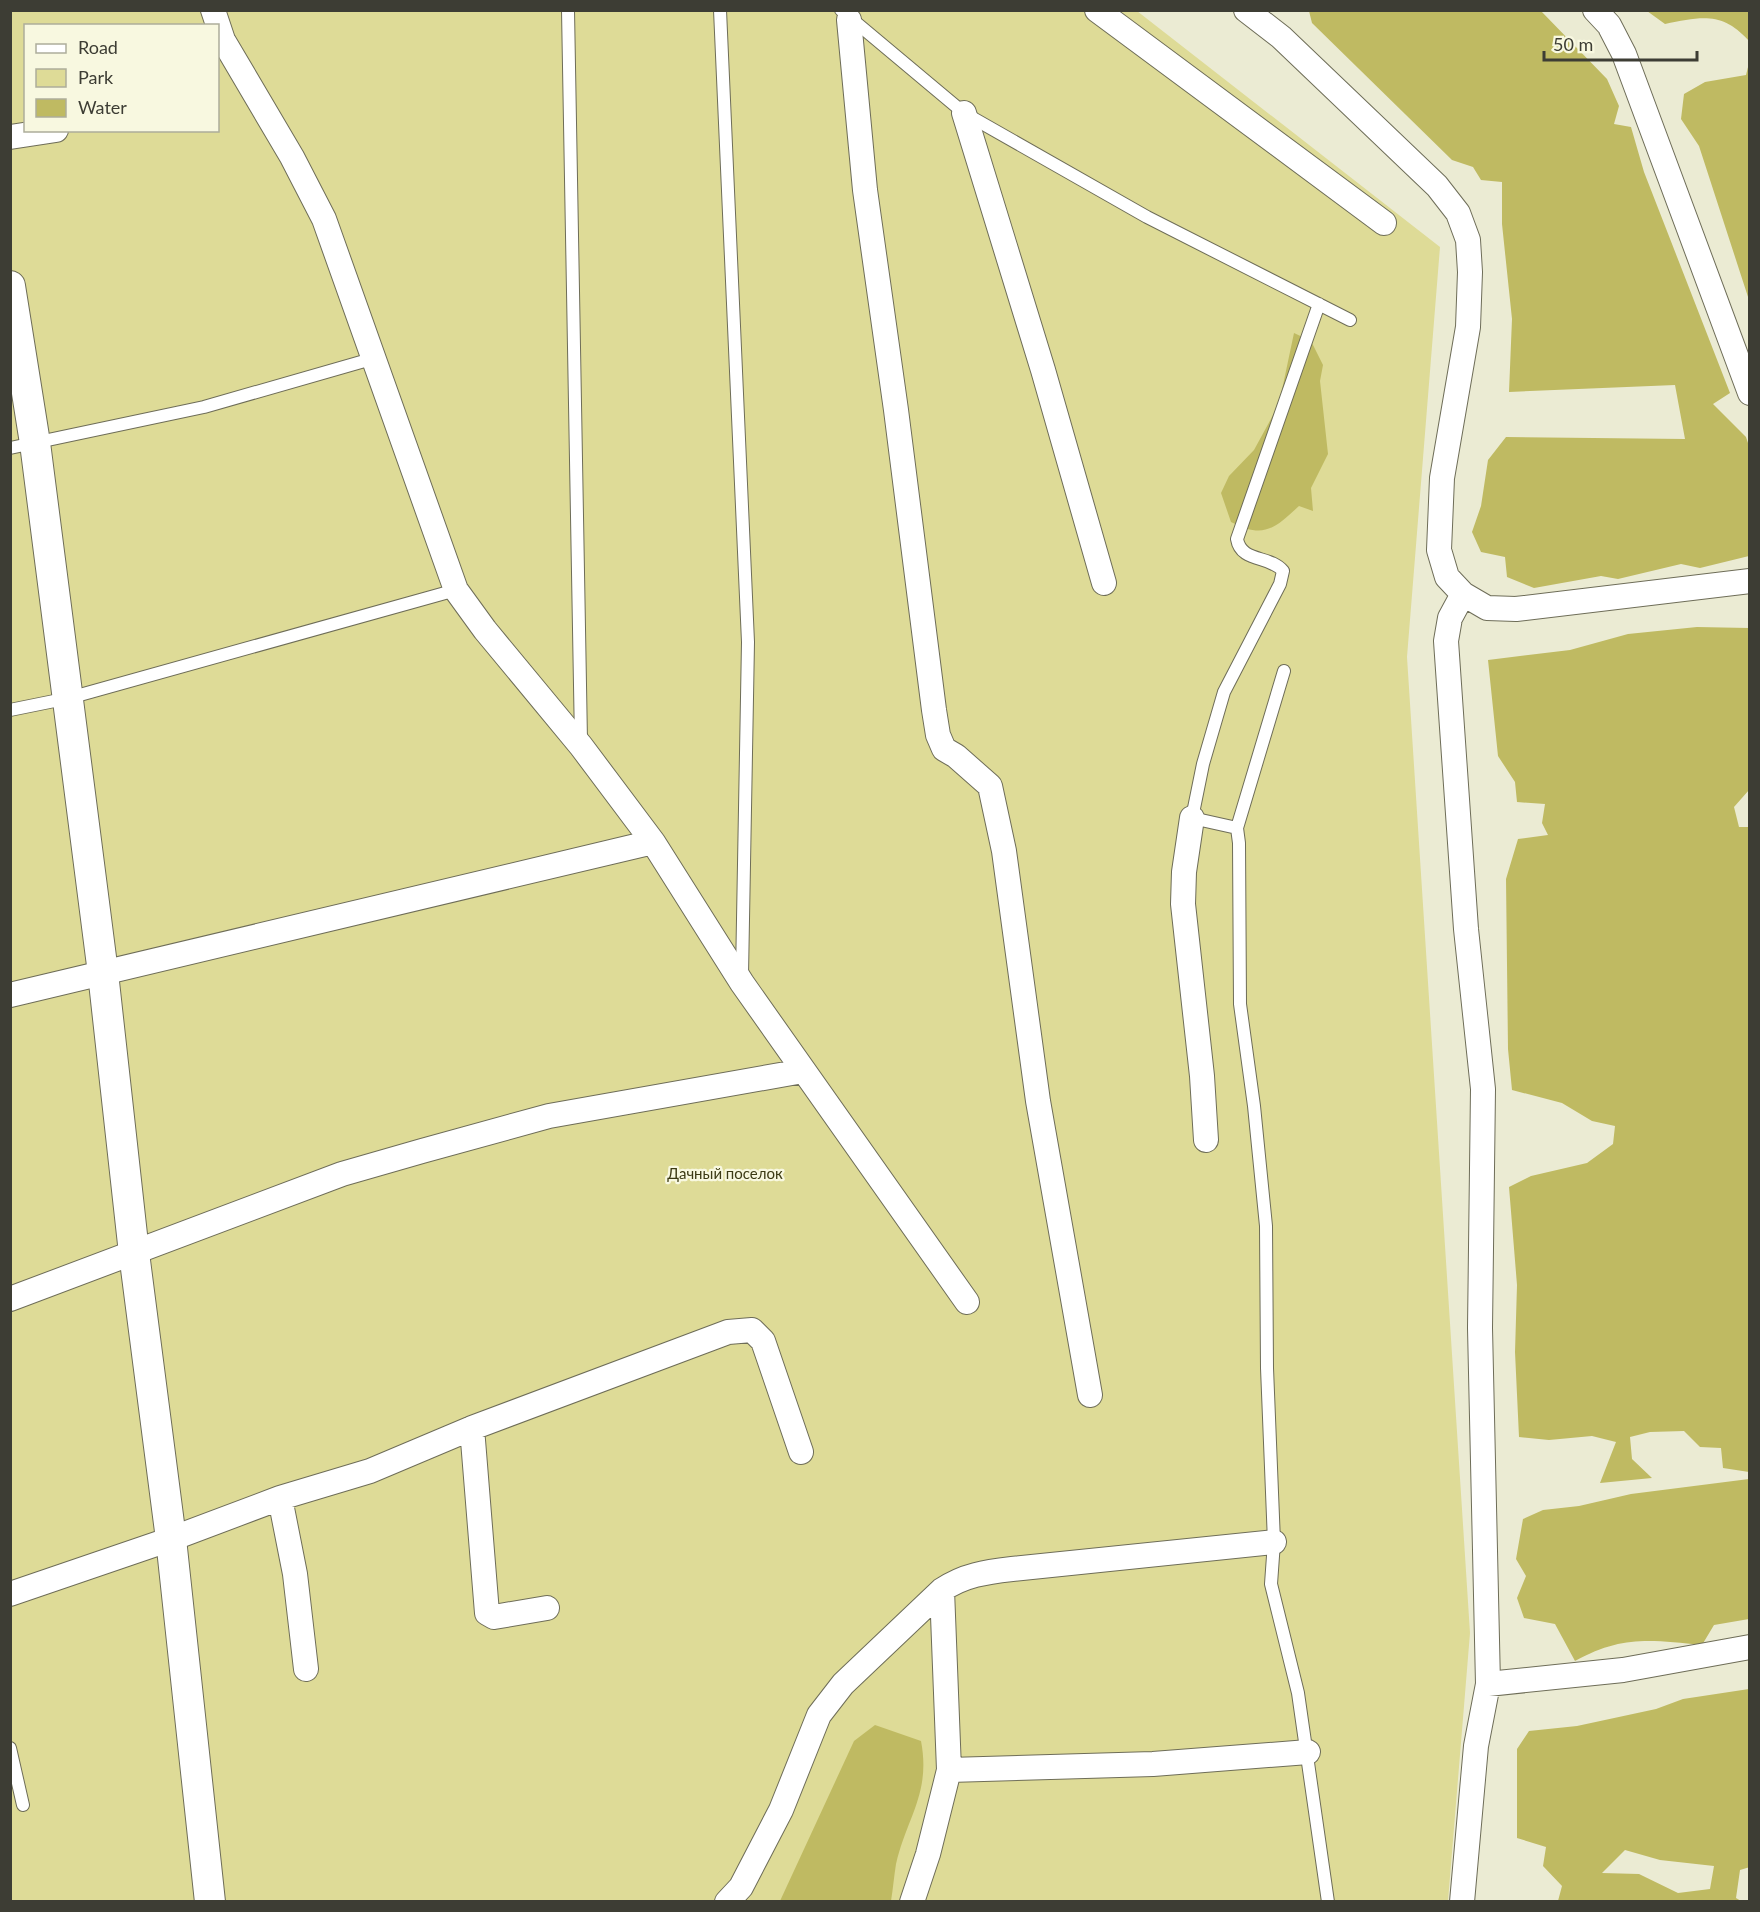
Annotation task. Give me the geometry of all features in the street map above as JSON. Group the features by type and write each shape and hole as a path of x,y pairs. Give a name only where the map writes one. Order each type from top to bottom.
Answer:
{"street":[{"path":"1097,10 1384,223"},
{"path":"1246,10 1281,37 1382,130 1437,186 1458,213 1468,240 1468,327 1442,478 1439,550 1448,578 1463,594 1487,608 1516,609 1749,581"},
{"path":"1595,10 1609,25 1624,54 1749,393"},
{"path":"845,15 865,190 896,410 935,718 944,749 956,756 990,786 1005,862 1038,1101 1090,1395"},
{"path":"219,28 223,40 324,219 456,590 485,630 581,746 653,842 742,983 967,1302"},
{"path":"964,112 1043,370 1104,583"},
{"path":"10,137 43,132"},
{"path":"10,286 23,446 69,698 134,1253 171,1539 210,1902"},
{"path":"1462,1902 1476,1746 1488,1684 1480,1328 1483,1089 1466,929 1446,641 1450,618 1463,594"},
{"path":"1192,818 1184,872 1183,904 1202,1076 1206,1140"},
{"path":"10,995 653,842"},
{"path":"10,1299 342,1174 549,1116 803,1071"},
{"path":"10,1594 171,1539 280,1498 370,1471 472,1428 728,1332 752,1330 763,1341 801,1452"},
{"path":"472,1428 487,1613 494,1617 547,1608"},
{"path":"280,1498 296,1574 306,1669"},
{"path":"727,1902 741,1887 781,1810 819,1715 843,1684 942,1590 956,1580 978,1573 1274,1542"},
{"path":"912,1902 928,1854 949,1770 942,1590"},
{"path":"1488,1684 1623,1670 1749,1647"},
{"path":"949,1770 1153,1764 1308,1752"}],"lane":[{"path":"568,10 581,746"},
{"path":"720,10 748,642 742,983"},
{"path":"845,15 964,112 1147,217 1350,320"},
{"path":"1236,828 1192,818 1203,764 1224,692 1280,584 1284,571 1277,564 1245,554 1239,548 1237,539 1319,304"},
{"path":"23,446 204,407 375,358"},
{"path":"10,710 69,698 456,590"},
{"path":"1284,671 1236,828 1240,1004 1254,1106 1266,1226 1267,1368 1274,1542 1271,1584 1298,1692 1328,1902"},
{"path":"10,1748 22,1805"}],"green space":[{"name":"Дачный поселок","path":"11,11 1137,11 1440,247 1407,657 1470,1633 1448,1901 11,1902"}],"water":[{"path":"1309,11 1541,11 1607,79 1619,106 1614,124 1631,127 1644,172 1730,393 1713,404 1746,437 1749,446 1749,556 1700,568 1681,564 1618,579 1601,576 1534,588 1507,577 1505,557 1481,552 1472,532 1481,506 1488,460 1506,437 1685,439 1675,385 1509,392 1512,319 1502,224 1502,182 1481,180 1473,167 1452,160 1312,23"},
{"path":"1647,11 1749,11 1749,41 1739,31 1720,21 1700,18 1665,24"},
{"path":"1749,63 1749,300 1699,146 1681,119 1684,94 1705,82 1746,75"},
{"path":"1294,333 1311,341 1323,365 1320,381 1328,454 1311,488 1313,511 1299,506 1275,526 1252,530 1231,522 1221,493 1229,476 1254,450 1279,404"},
{"path":"1697,627 1749,628 1749,790 1734,807 1739,827 1750,827 1749,1472 1723,1468 1721,1448 1700,1447 1684,1431 1650,1432 1630,1437 1632,1459 1652,1478 1600,1483 1616,1442 1592,1436 1549,1440 1519,1437 1515,1352 1517,1285 1509,1187 1531,1176 1587,1163 1613,1144 1615,1126 1592,1121 1562,1103 1512,1090 1508,1049 1506,879 1518,839 1548,835 1542,823 1545,804 1517,802 1515,782 1498,756 1488,660 1570,650 1628,634"},
{"path":"1749,1479 1749,1619 1714,1625 1702,1645 1637,1641 1607,1647 1575,1661 1555,1624 1524,1618 1517,1598 1526,1576 1516,1559 1523,1519 1543,1510 1579,1506 1631,1494"},
{"path":"1749,1689 1750,1867 1740,1870 1736,1898 1741,1901 1558,1901 1562,1886 1543,1866 1546,1847 1517,1838 1517,1749 1529,1731 1577,1726 1656,1709 1683,1699","holes":["1625,1850 1660,1860 1714,1866 1710,1889 1678,1893 1639,1874 1602,1873"]},
{"path":"875,1725 921,1741 923,1759 920,1790 896,1864 891,1901 780,1901 854,1741"}]}
